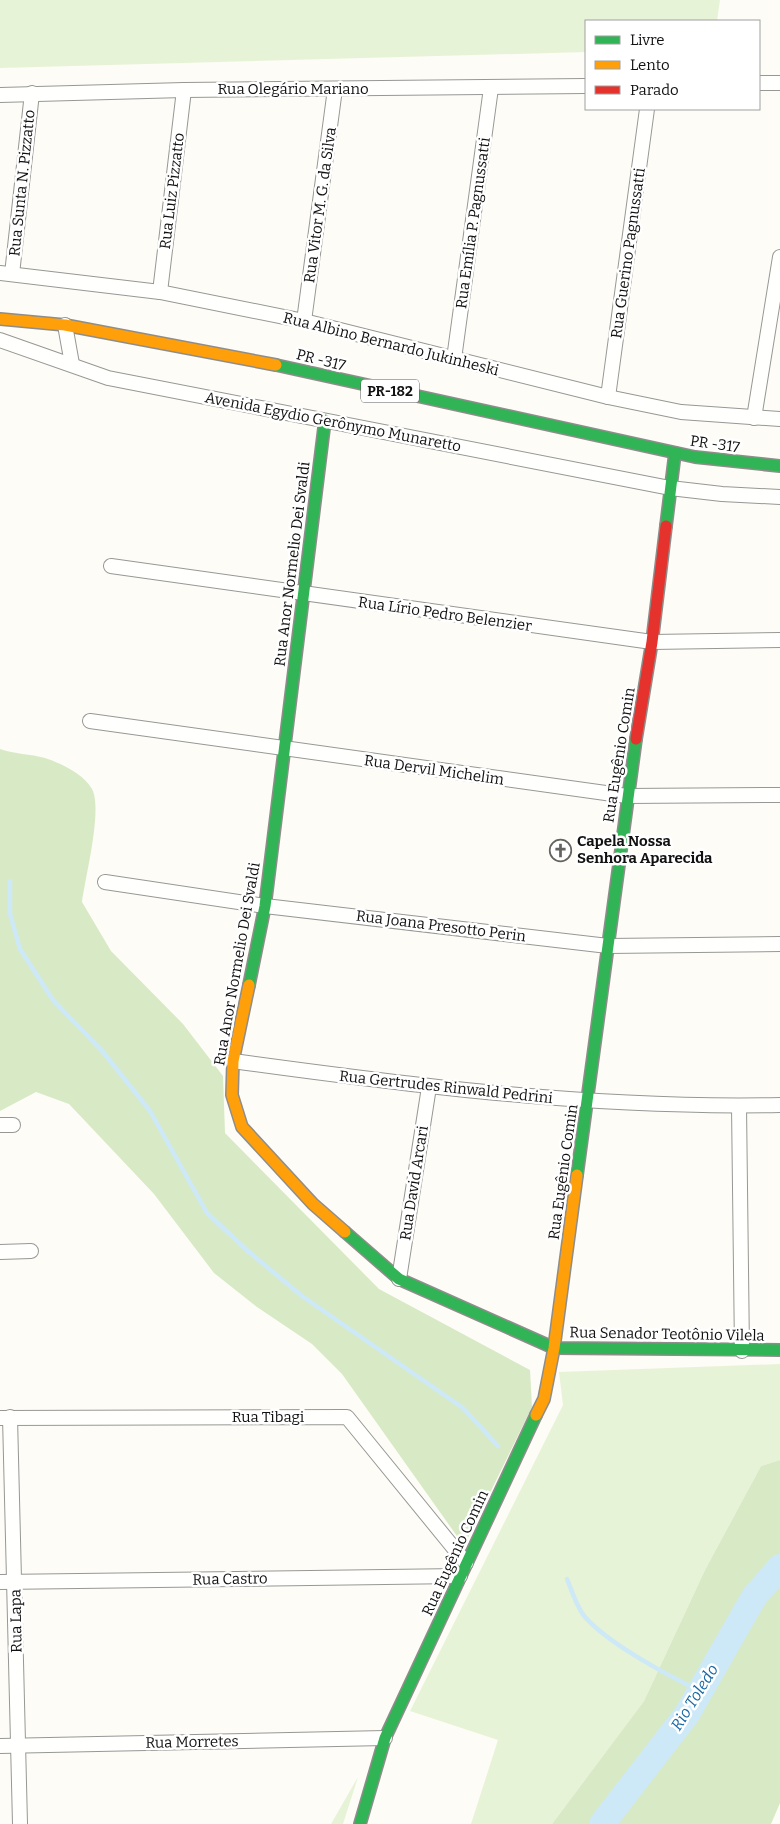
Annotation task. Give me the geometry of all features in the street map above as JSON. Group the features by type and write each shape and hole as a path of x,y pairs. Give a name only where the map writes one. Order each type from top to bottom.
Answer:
{"street":[{"path":"760,84 780,83"},
{"name":"Rua Olegário Mariano","path":"0,95 184,90 585,86"},
{"name":"Rua Emília P. Pagnussatti","path":"454,359 491,88"},
{"name":"Rua Vitor M. G. da Silva","path":"304,321 335,89"},
{"name":"Rua Luiz Pizzatto","path":"160,292 184,90"},
{"name":"Rua Sunta N. Pizzatto","path":"6,274 32,93"},
{"name":"Rua Guerino Pagnussatti","path":"608,397 647,110"},
{"path":"754,418 780,256"},
{"name":"Rua Albino Bernardo Jukinheski","path":"6,274 160,292 304,321 608,397 681,412 780,419"},
{"name":"PR -317","path":"0,319 65,325 296,368 695,457 780,466"},
{"path":"65,325 72,364"},
{"name":"Avenida Egydio Gerônymo Munaretto","path":"0,340 108,378 670,488 722,494 780,497"},
{"name":"Rua Anor Normelio Dei Svaldi","path":"325,420 265,906 233,1061 232,1095 242,1127 313,1204 399,1279 554,1348"},
{"name":"Rua Eugênio Comin","path":"360,1824 385,1738 544,1399 554,1348 588,1102 627,796 652,642 675,453"},
{"name":"Rua Lírio Pedro Belenzier","path":"110,566 652,642 780,640"},
{"name":"Rua Dervil Michelim","path":"90,721 284,750 627,796 780,795"},
{"name":"Rua Joana Presotto Perin","path":"105,882 265,906 608,946 780,944"},
{"name":"Rua Gertrudes Rinwald Pedrini","path":"233,1061 429,1088 588,1102 780,1106"},
{"name":"Rua David Arcari","path":"399,1279 429,1088"},
{"path":"739,1106 742,1351"},
{"path":"0,1252 31,1252"},
{"name":"Rua Senador Teotônio Vilela","path":"554,1348 780,1350"},
{"name":"Rua Tibagi","path":"5,1418 347,1416 463,1570"},
{"name":"Rua Lapa","path":"5,1418 15,1582 20,1824"},
{"name":"Rua Castro","path":"0,1582 463,1570"},
{"name":"Rua Morretes","path":"0,1746 385,1738"}],"green space":[{"path":"0,0 720,0 717,20 585,20 585,52 0,68"},
{"path":"0,749 45,758 58,763 78,774 92,789 96,812 82,902 111,951 183,1024 223,1076 225,1133 379,1289 530,1370 532,1407 464,1546 342,1374 312,1344 257,1307 214,1273 154,1194 69,1104 36,1092 0,1111"},
{"path":"780,1364 780,1460 761,1466 705,1570 644,1701 552,1824 471,1824 498,1740 410,1711 563,1405 559,1372"},
{"path":"780,1460 780,1803 771,1824 552,1824 644,1701 705,1570 761,1466"},
{"path":"358,1777 343,1824 331,1824"}],"waterway":[{"path":"10,881 10,914 20,949 53,1000 103,1052 150,1111 207,1213 249,1252 302,1296 463,1408 498,1446"},
{"name":"Rio Toledo","path":"602,1824 687,1714 754,1597 780,1567"},
{"path":"567,1579 585,1617 608,1638 639,1658 700,1691"}],"traffic: fast":[{"path":"276,365 695,457 780,466"},
{"path":"249,985 265,906 325,420"},
{"path":"666,526 675,453"},
{"path":"577,1175 636,739"},
{"path":"345,1232 399,1279 554,1348 780,1350"},
{"path":"360,1824 385,1738 536,1415"}],"traffic: slow":[{"path":"0,319 65,325 276,365"},
{"path":"249,985 233,1061 232,1095 242,1127 313,1204 345,1232"},
{"path":"536,1415 544,1399 554,1348 577,1175"}],"traffic: jam":[{"path":"636,739 652,642 666,526"}],"place":[{"name":"Capela Nossa Senhora Aparecida","path":"561,850"}]}
